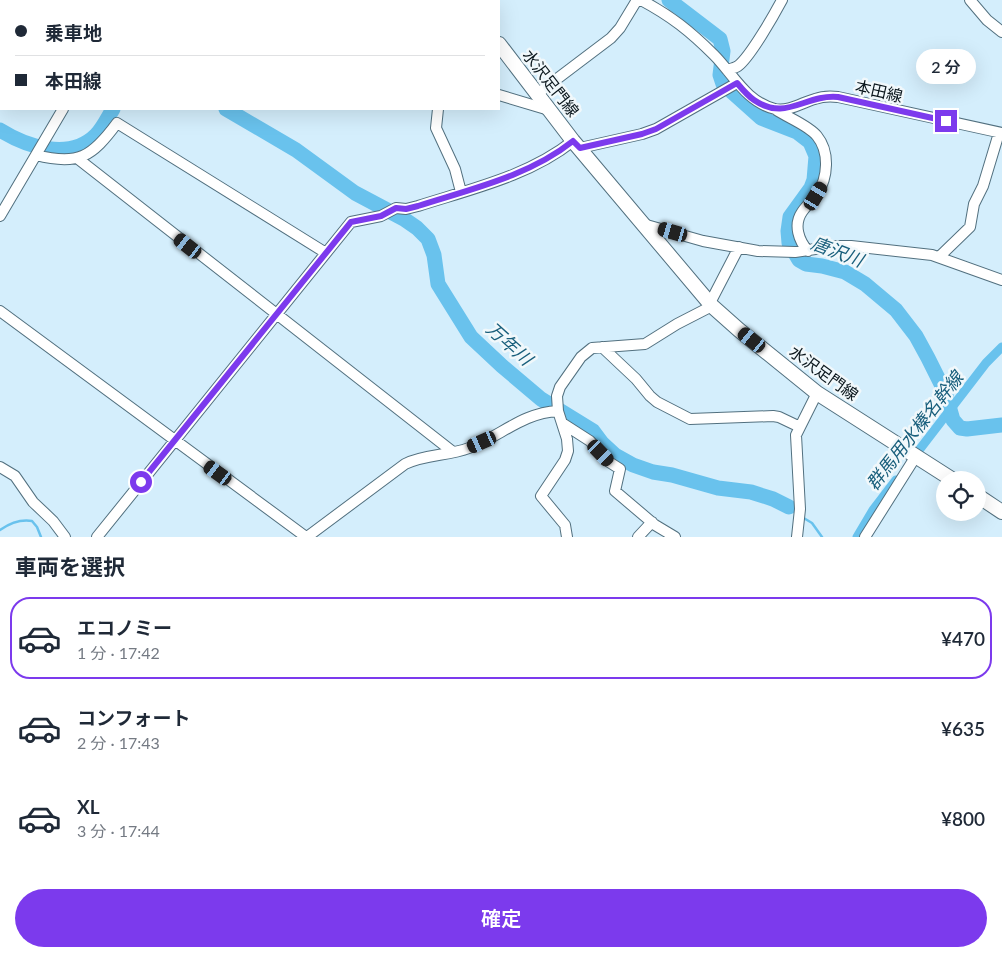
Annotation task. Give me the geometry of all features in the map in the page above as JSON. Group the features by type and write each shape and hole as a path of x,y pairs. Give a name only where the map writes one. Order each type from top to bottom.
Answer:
{"main road":[{"name":"水沢足門線","path":"500,45 576,144 711,304 739,330 818,393 939,471"},
{"path":"986,501 1002,512"}],"street":[{"path":"536,94 611,38 620,28 637,0"},
{"path":"641,0 671,16 686,28 715,56 727,70 735,85 754,100 808,127 817,135 824,148 826,161 821,186 801,213 798,222 803,252"},
{"path":"727,70 738,66 745,58 782,0"},
{"path":"970,0 987,20 1002,32"},
{"path":"97,537 351,222 381,216 396,208 406,209 418,206 510,176 576,144 642,134 656,129 735,85"},
{"path":"500,95 549,110"},
{"name":"本田線","path":"775,109 790,108 816,98 838,97 1001,133"},
{"path":"0,216 62,110"},
{"path":"438,110 436,128 462,192"},
{"path":"36,155 65,160 77,158 98,147 117,124 326,253"},
{"path":"938,257 970,227 974,204 983,186 1001,133"},
{"path":"77,158 453,452"},
{"path":"643,224 703,241 758,251 803,252 836,246 851,246 938,257 1002,280"},
{"path":"567,537 565,525 541,496 559,471 568,451 567,439 558,411 557,396 560,387 575,364 592,348 645,344 711,304 739,247"},
{"path":"0,310 307,537 405,464 422,457 468,448 534,415 558,411"},
{"path":"602,347 657,402 690,419 772,416 779,417 800,427"},
{"path":"797,537 800,509 796,435 818,393"},
{"path":"562,423 590,441 609,462 620,469 615,491 652,522 675,537"},
{"path":"865,537 916,456"},
{"path":"0,467 15,476 33,502 53,521 65,537"},
{"path":"638,537 652,522"}],"waterway":[{"name":"唐沢川","path":"669,0 720,39 723,51 720,75 723,84 761,118 797,132 810,142 816,156 814,180 811,188 790,217 788,231 789,243 799,260 806,264 845,272 865,284 896,310 916,336 928,358 945,392 953,420 960,428 1002,425"},
{"name":"万年川","path":"0,130 35,146 48,149 74,148 86,143 96,135 112,110"},
{"name":"万年川","path":"228,110 296,150 355,193 417,228 428,239 434,255 438,284 471,337 541,399 593,431 615,455 633,465 653,472 672,475 718,488 751,492 773,499 789,507"},
{"name":"群馬用水榛名幹線","path":"913,458 986,363 1002,347"},
{"name":"群馬用水榛名幹線","path":"857,537 873,510 896,480"},
{"name":"万年川","path":"789,507 796,512"},
{"name":"万年川","path":"802,517 812,523 822,537"},
{"path":"0,530 15,522 32,521 41,537"}],"route":[{"path":"141,482 351,222 381,216 396,208 406,209 418,206 510,176 544,160 573,141 580,148 628,138 656,129 737,83 754,100 775,109 783,110 816,98 828,96 946,121"}]}
